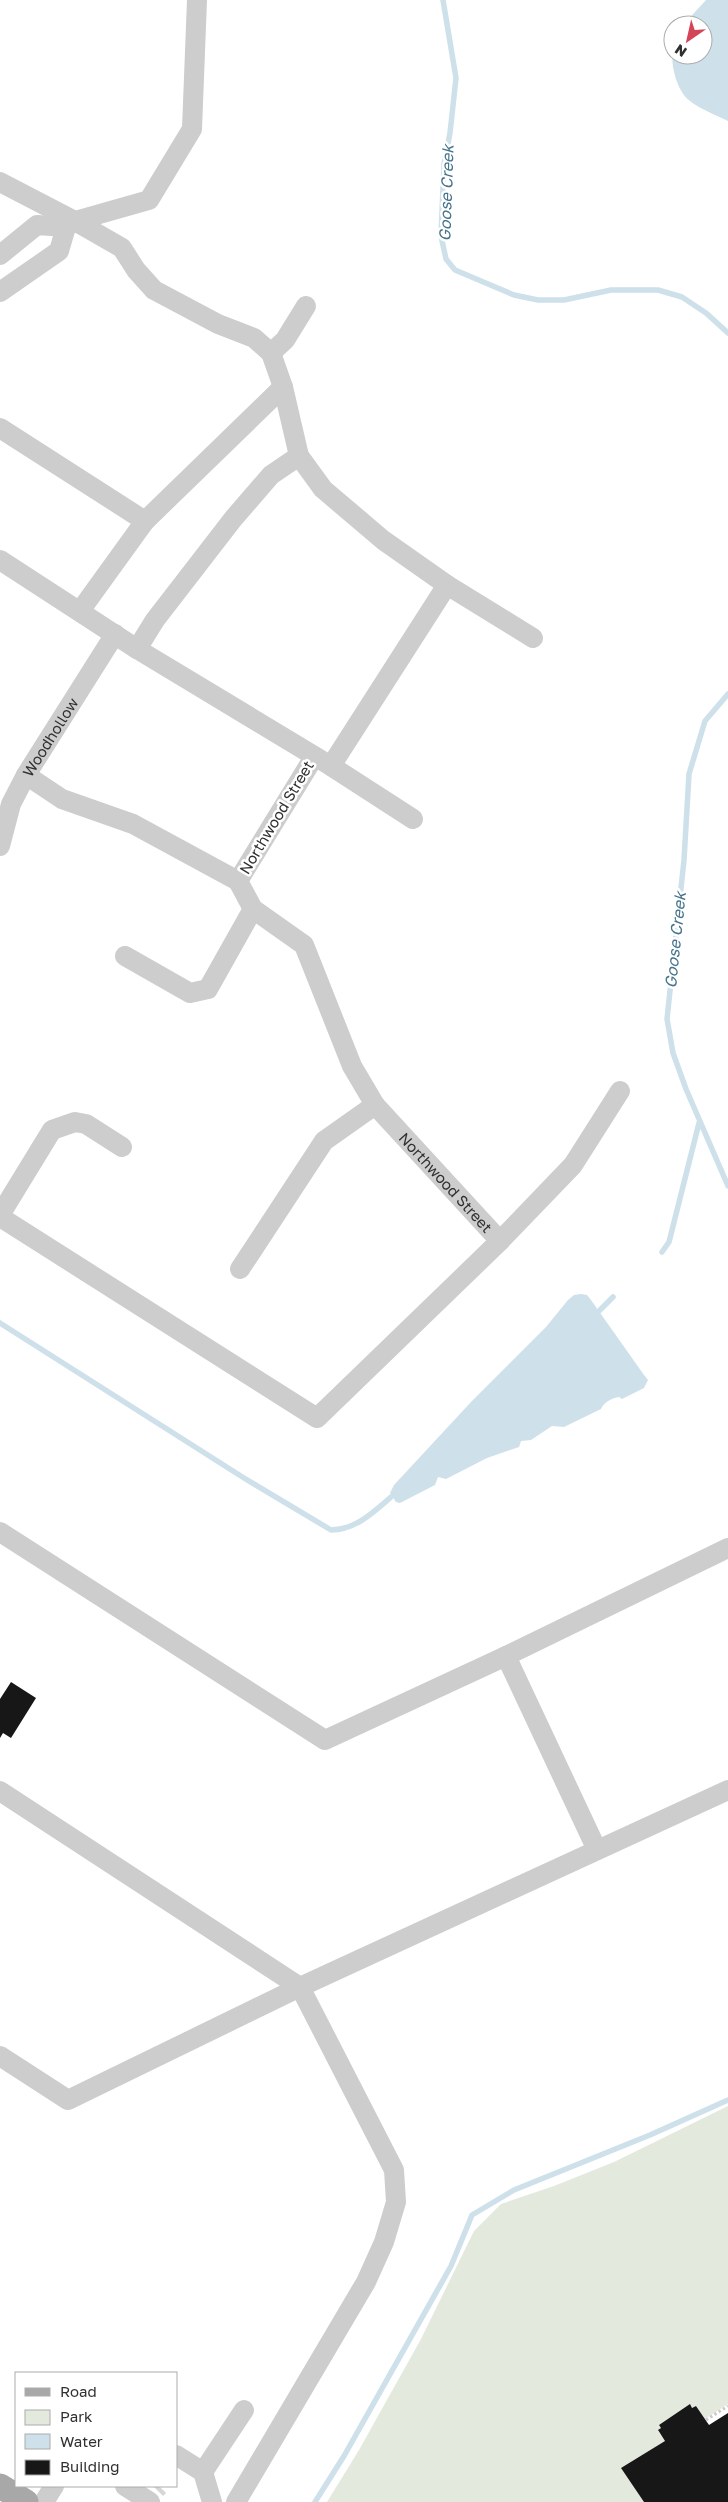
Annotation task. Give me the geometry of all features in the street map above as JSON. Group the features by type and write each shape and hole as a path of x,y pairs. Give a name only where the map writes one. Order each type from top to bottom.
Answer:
{"main road":[{"path":"0,2486 26,2502"}],"street":[{"path":"0,255 37,225 71,224 149,200 192,129 197,0"},
{"path":"0,182 71,224 122,248 136,270 154,290 218,324 254,338 271,353 283,387 299,456 323,490 383,540 447,585 533,638"},
{"path":"0,292 59,251 71,224"},
{"path":"271,353 285,340 306,306"},
{"path":"80,611 145,521 283,387"},
{"path":"0,428 145,521"},
{"path":"136,649 232,519 271,476 299,456"},
{"name":"Northwood Street","path":"0,560 136,649 322,762 238,881 253,908 304,945 352,1066 375,1106 500,1241"},
{"path":"412,819 322,762 447,585"},
{"name":"Woodhollow","path":"0,846 11,804 26,775 115,634"},
{"path":"26,775 62,799 133,824 238,881"},
{"path":"125,956 190,993 208,989 253,908"},
{"path":"122,1147 86,1124 75,1122 52,1130 0,1216 317,1418 500,1241 573,1165 620,1091"},
{"path":"240,1269 324,1141 375,1106"},
{"path":"0,1532 325,1740 506,1656 728,1548"},
{"path":"506,1656 597,1850"},
{"path":"0,2056 68,2100 300,1986 728,1790"},
{"path":"0,1791 300,1986 394,2170 396,2202 384,2242 366,2282 236,2502"},
{"path":"202,2472 244,2410"},
{"path":"178,2458 202,2472 212,2502"},
{"path":"44,2502 53,2487"},
{"path":"128,2487 152,2497"}],"path":[{"path":"706,2420 728,2406"}],"green space":[{"path":"728,2106 728,2404 705,2419 696,2406 692,2408 690,2405 659,2425 661,2428 658,2431 665,2441 622,2468 644,2502 327,2502 359,2450 421,2339 474,2231 501,2204 554,2186 614,2162"}],"water":[{"path":"706,0 728,0 728,121 690,101 681,90 675,76 673,65 713,65 713,15 692,15"},
{"path":"574,1295 587,1295 591,1300 648,1380 644,1388 622,1399 619,1397 611,1399 601,1409 564,1427 552,1426 531,1440 521,1441 519,1447 487,1458 446,1479 438,1477 435,1485 400,1503 396,1502 390,1493 394,1485 471,1402 546,1327 568,1300"}],"building":[{"path":"11,1682 36,1698 11,1738 3,1733 0,1738 0,1699"},
{"path":"690,2404 692,2408 696,2406 709,2425 728,2413 728,2502 644,2502 621,2468 665,2441 658,2430 661,2428 659,2425"}],"waterway":[{"name":"Goose Creek","path":"443,0 456,78 450,133 444,164 441,236 446,259 455,270 514,295 538,300 564,300 611,290 658,290 682,297 706,313 728,333"},
{"name":"Goose Creek","path":"728,694 705,721 689,774 684,860 667,1019 673,1053 686,1089 728,1186"},
{"path":"662,1252 669,1242 699,1123"},
{"path":"599,1311 613,1297"},
{"path":"0,1323 244,1478 331,1530 356,1524 391,1497"},
{"path":"315,2502 344,2456 451,2266 472,2215 514,2190 650,2135 728,2100"}]}
